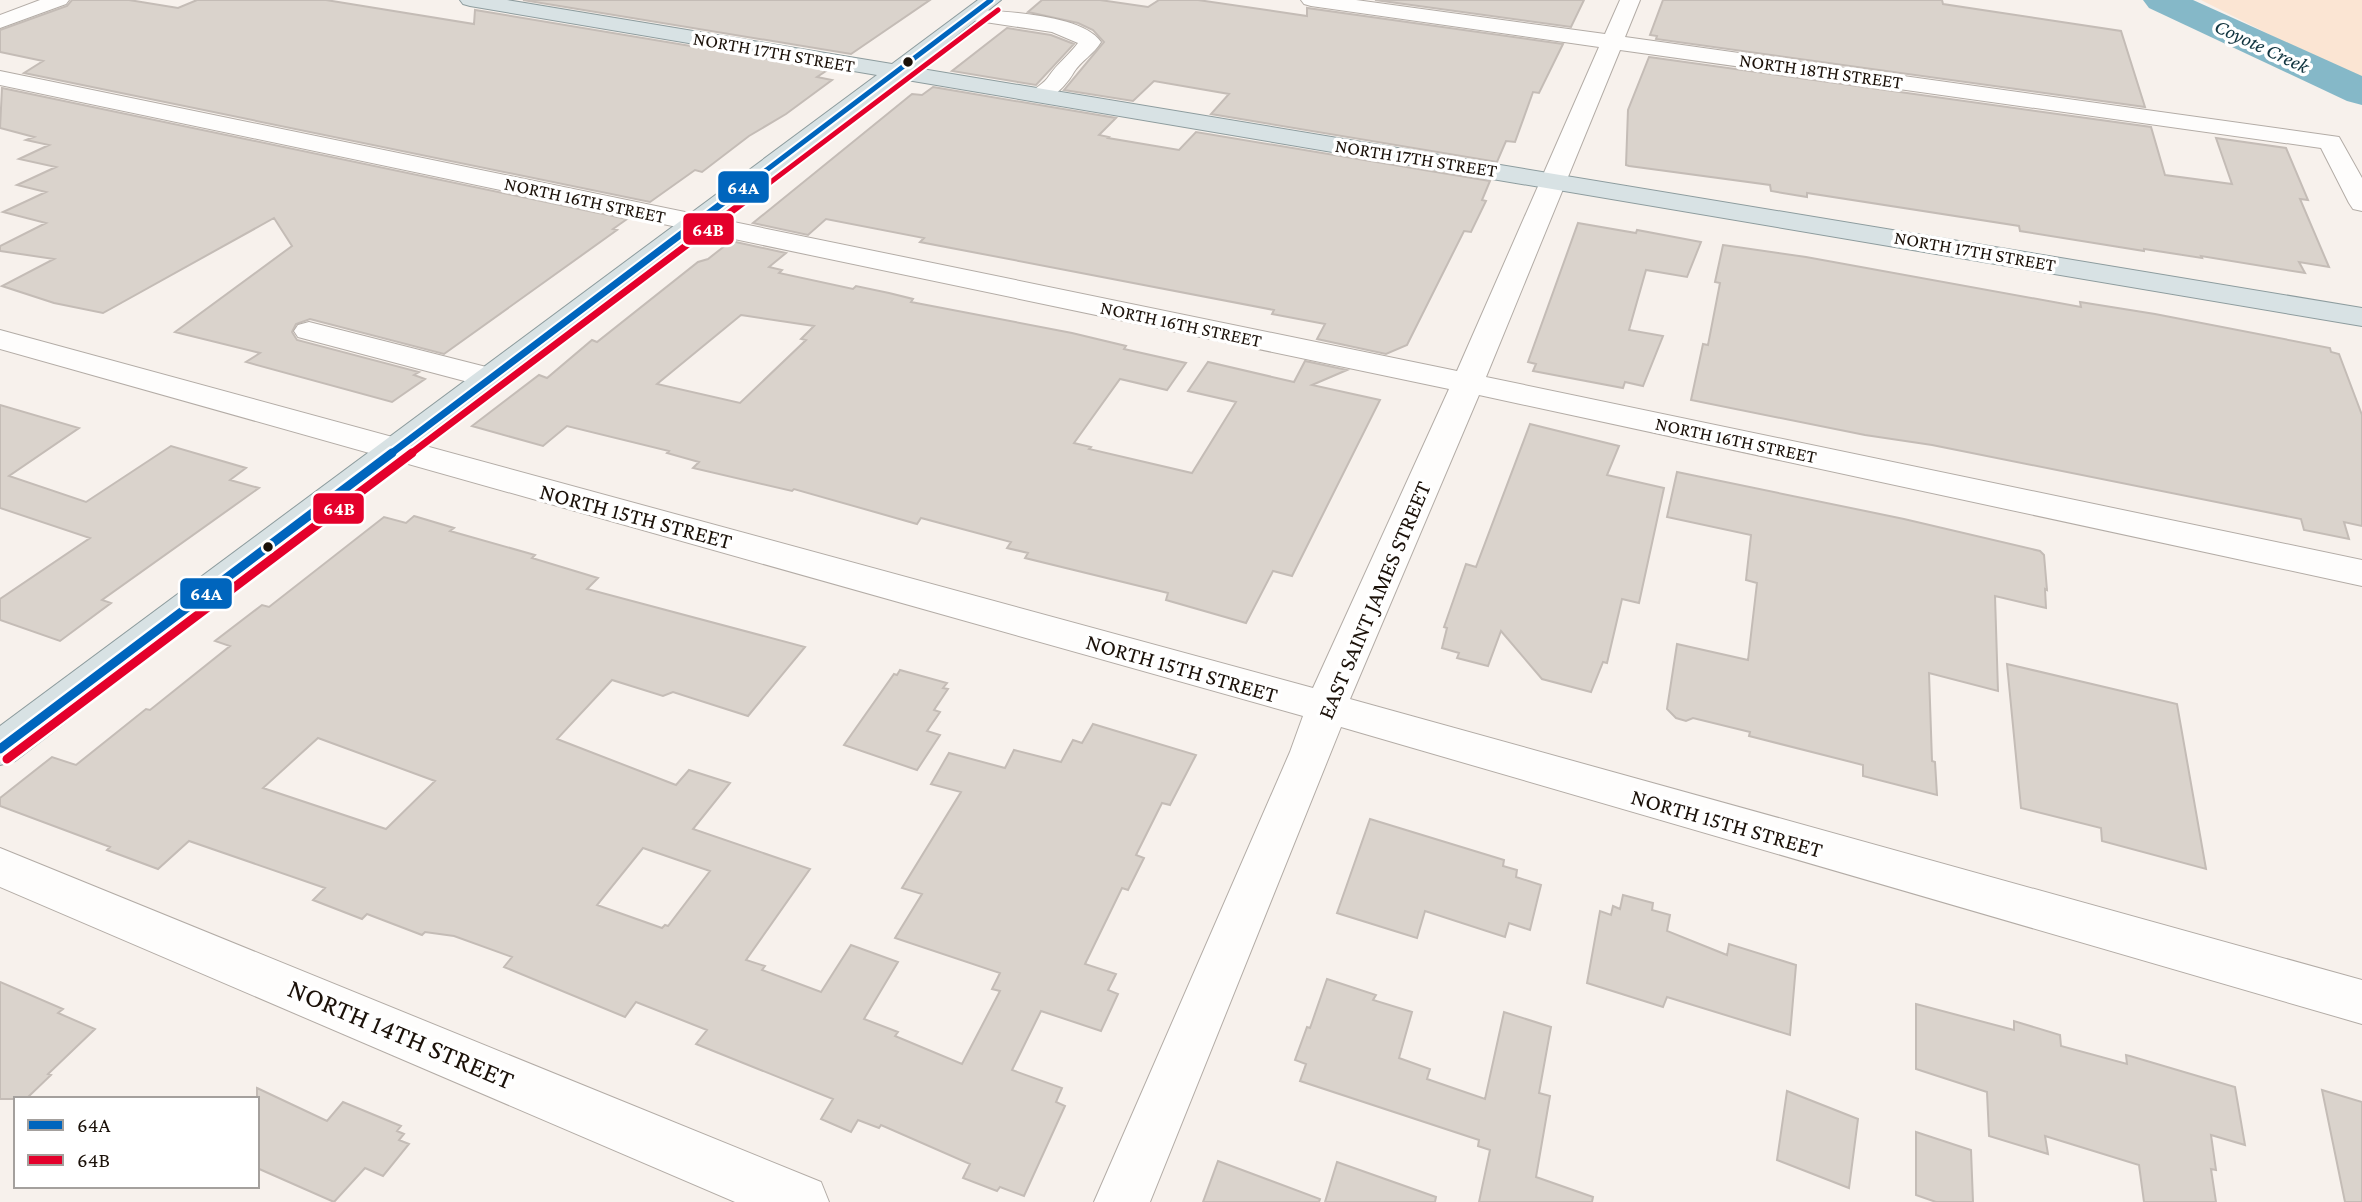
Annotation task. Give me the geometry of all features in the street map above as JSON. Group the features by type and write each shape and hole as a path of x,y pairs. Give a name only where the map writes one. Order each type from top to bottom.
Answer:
{"main road":[{"name":"NORTH 17TH STREET","path":"470,0 2362,317"},
{"path":"0,748 991,0"}],"street":[{"path":"0,22 60,0"},
{"name":"NORTH 18TH STREET","path":"1311,0 2330,142 2362,203"},
{"name":"EAST SAINT JAMES STREET","path":"1122,1202 1311,752 1338,676 1468,383 1630,0"},
{"path":"972,15 1072,30 1088,38 1090,42 1086,49 1061,72 1062,77 1040,96"},
{"name":"NORTH 16TH STREET","path":"0,78 1468,383 2362,573"},
{"path":"309,331 491,378"},
{"name":"NORTH 15TH STREET","path":"0,340 1326,709 2362,1002"},
{"name":"NORTH 14TH STREET","path":"0,866 801,1202"}],"shaded area":[{"path":"2201,0 2362,0 2362,81"}],"building":[{"path":"72,0 129,0 178,8 197,0 326,0 474,24 475,10 829,69 817,77 832,80 786,114 749,136 702,172 695,170 650,202 24,73 43,61 0,52 0,30 67,6"},
{"path":"523,0 930,0 851,54"},
{"path":"1042,0 1100,0 1148,7 1159,0 1198,0 1307,16 1307,8 1563,44 1539,93 1533,92 1515,142 1506,141 1497,162 1211,114 1229,94 1154,81 1133,101 1064,90 1104,42 1093,30 1078,23 1028,12"},
{"path":"1375,0 1584,0 1571,27"},
{"path":"1663,0 1942,0 1943,4 2121,31 2145,107 1656,39 1657,36 1650,35"},
{"path":"1007,28 1051,35 1074,44 1036,85 952,71"},
{"path":"1649,57 2151,127 2165,175 2232,184 2216,138 2286,148 2308,200 2300,199 2329,267 2299,262 2305,273 2201,256 2202,258 2144,251 2020,231 2019,226 1807,193 1807,197 1771,191 1770,185 1629,166 1626,165 1628,110"},
{"path":"933,87 1116,118 1099,135 1179,150 1196,132 1490,181 1482,200 1486,201 1471,232 1464,231 1407,345 1386,354 1317,339 1325,324 1272,314 1274,310 920,242 924,238 826,219 808,235 753,223 912,94 922,95"},
{"path":"2,88 627,219 613,229 617,230 444,354 310,319 296,324 292,332 297,340 419,372 414,375 425,379 392,402 246,362 260,353 175,332 292,246 274,218 103,313 54,303 2,286 54,259 0,251 0,246 46,223 3,212 46,192 17,185 56,167 19,159 49,145 26,140 34,137 0,128"},
{"path":"1578,223 1701,242 1687,277 1646,270 1629,330 1663,336 1643,386 1625,382 1623,388 1533,371 1536,364 1528,362"},
{"path":"731,241 786,253 769,267 782,270 779,273 853,289 856,286 913,299 911,302 1072,333 1126,346 1124,349 1186,363 1167,390 1120,379 1074,443 1091,447 1089,449 1192,473 1236,402 1188,391 1208,362 1294,382 1305,361 1347,370 1312,385 1380,400 1292,576 1273,571 1246,623 1166,600 1168,593 1025,558 1028,553 1007,548 1011,542 921,518 917,524 794,489 792,491 693,468 699,462 667,453 669,451 567,426 543,446 472,426 539,375 547,378 592,340 597,342 698,262 708,259","holes":["741,315 814,326 801,339 806,340 740,403 657,384"]},
{"path":"1723,245 1806,257 2081,307 2080,302 2155,314 2330,348 2331,352 2339,354 2362,415 2362,526 2344,522 2349,539 2304,530 2301,519 1691,400 1703,344 1708,345 1720,283 1715,282"},
{"path":"0,405 79,428 9,476 86,502 171,446 246,468 230,480 259,488 102,600 111,603 60,641 0,620 0,599 90,538 0,508"},
{"path":"1530,424 1619,446 1607,475 1664,488 1639,603 1622,599 1607,663 1603,662 1591,692 1542,679 1501,631 1488,666 1457,658 1459,653 1442,648 1447,628 1444,627 1466,564 1476,567"},
{"path":"1677,472 1904,519 2040,551 2044,555 2046,608 1995,596 1998,691 1929,673 1932,761 1935,762 1937,795 1863,776 1863,765 1749,736 1750,732 1693,718 1686,721 1676,718 1667,709 1677,644 1748,660 1757,583 1746,580 1751,535 1667,517"},
{"path":"414,516 454,528 450,531 535,555 532,558 598,578 587,589 805,647 748,716 673,692 663,696 612,680 557,739 676,785 689,770 730,783 693,829 810,869 746,960 765,966 762,970 821,992 851,945 898,962 864,1019 898,1032 895,1036 962,1064 1000,991 992,989 1000,973 895,938 922,894 902,888 961,792 931,784 949,753 1005,768 1014,750 1061,762 1073,740 1082,743 1093,724 1196,755 1170,805 1162,803 1136,855 1144,858 1128,890 1122,888 1085,964 1116,974 1108,990 1118,994 1101,1031 1041,1011 1012,1070 1062,1088 1056,1102 1065,1106 1024,1196 1000,1187 997,1191 963,1178 970,1164 881,1125 879,1128 858,1120 851,1132 821,1119 833,1099 696,1044 707,1030 636,1002 625,1017 504,967 512,957 454,936 425,932 422,935 367,914 362,919 313,900 325,888 189,841 158,869 107,850 110,847 0,806 0,798 52,757 76,765 146,709 150,710 230,646 215,641 262,605 269,607 384,517 406,523","holes":["318,738 435,781 386,829 263,788","643,848 710,871 668,926 662,928 597,905"]},
{"path":"2007,664 2177,704 2206,869 2102,841 2101,828 2021,808"},
{"path":"900,670 947,683 943,688 948,689 934,710 940,712 927,731 940,735 917,770 844,745 894,674 897,675"},
{"path":"1370,819 1504,860 1503,866 1517,870 1516,877 1541,885 1530,930 1509,923 1505,937 1425,911 1417,938 1337,913"},
{"path":"1623,895 1653,903 1652,910 1670,915 1667,931 1727,955 1729,944 1796,965 1790,1035 1667,997 1663,1007 1587,983 1600,911 1611,915 1613,906 1620,909"},
{"path":"1327,979 1376,995 1373,1000 1412,1012 1399,1058 1430,1069 1427,1079 1485,1099 1504,1012 1551,1027 1539,1093 1550,1096 1536,1177 1593,1197 1592,1202 1479,1202 1490,1150 1478,1146 1479,1140 1300,1081 1306,1064 1295,1060 1307,1027 1310,1028"},
{"path":"0,982 63,1009 58,1013 95,1029 28,1097 0,1099"},
{"path":"1916,1004 2014,1030 2014,1021 2060,1035 2061,1046 2127,1064 2126,1055 2235,1087 2245,1145 2211,1135 2216,1170 2211,1169 2216,1202 2144,1202 2139,1165 2045,1136 2048,1154 1989,1136 1987,1092 1916,1069"},
{"path":"257,1088 327,1121 343,1102 401,1126 397,1131 404,1134 399,1140 409,1144 383,1176 365,1168 334,1202 259,1169"},
{"path":"2322,1090 2362,1102 2362,1202 2345,1202"},
{"path":"1787,1091 1858,1119 1849,1188 1777,1160"},
{"path":"1916,1132 1971,1150 1973,1202 1936,1202 1916,1195"},
{"path":"1218,1161 1320,1199 1319,1202 1203,1202"},
{"path":"1337,1162 1436,1197 1435,1202 1325,1202"}],"waterway":[{"name":"Coyote Creek","path":"2162,0 2362,92"}],"transit line":[{"name":"64A","path":"0,749 991,0"},
{"name":"64B","path":"7,759 998,10"}]}
